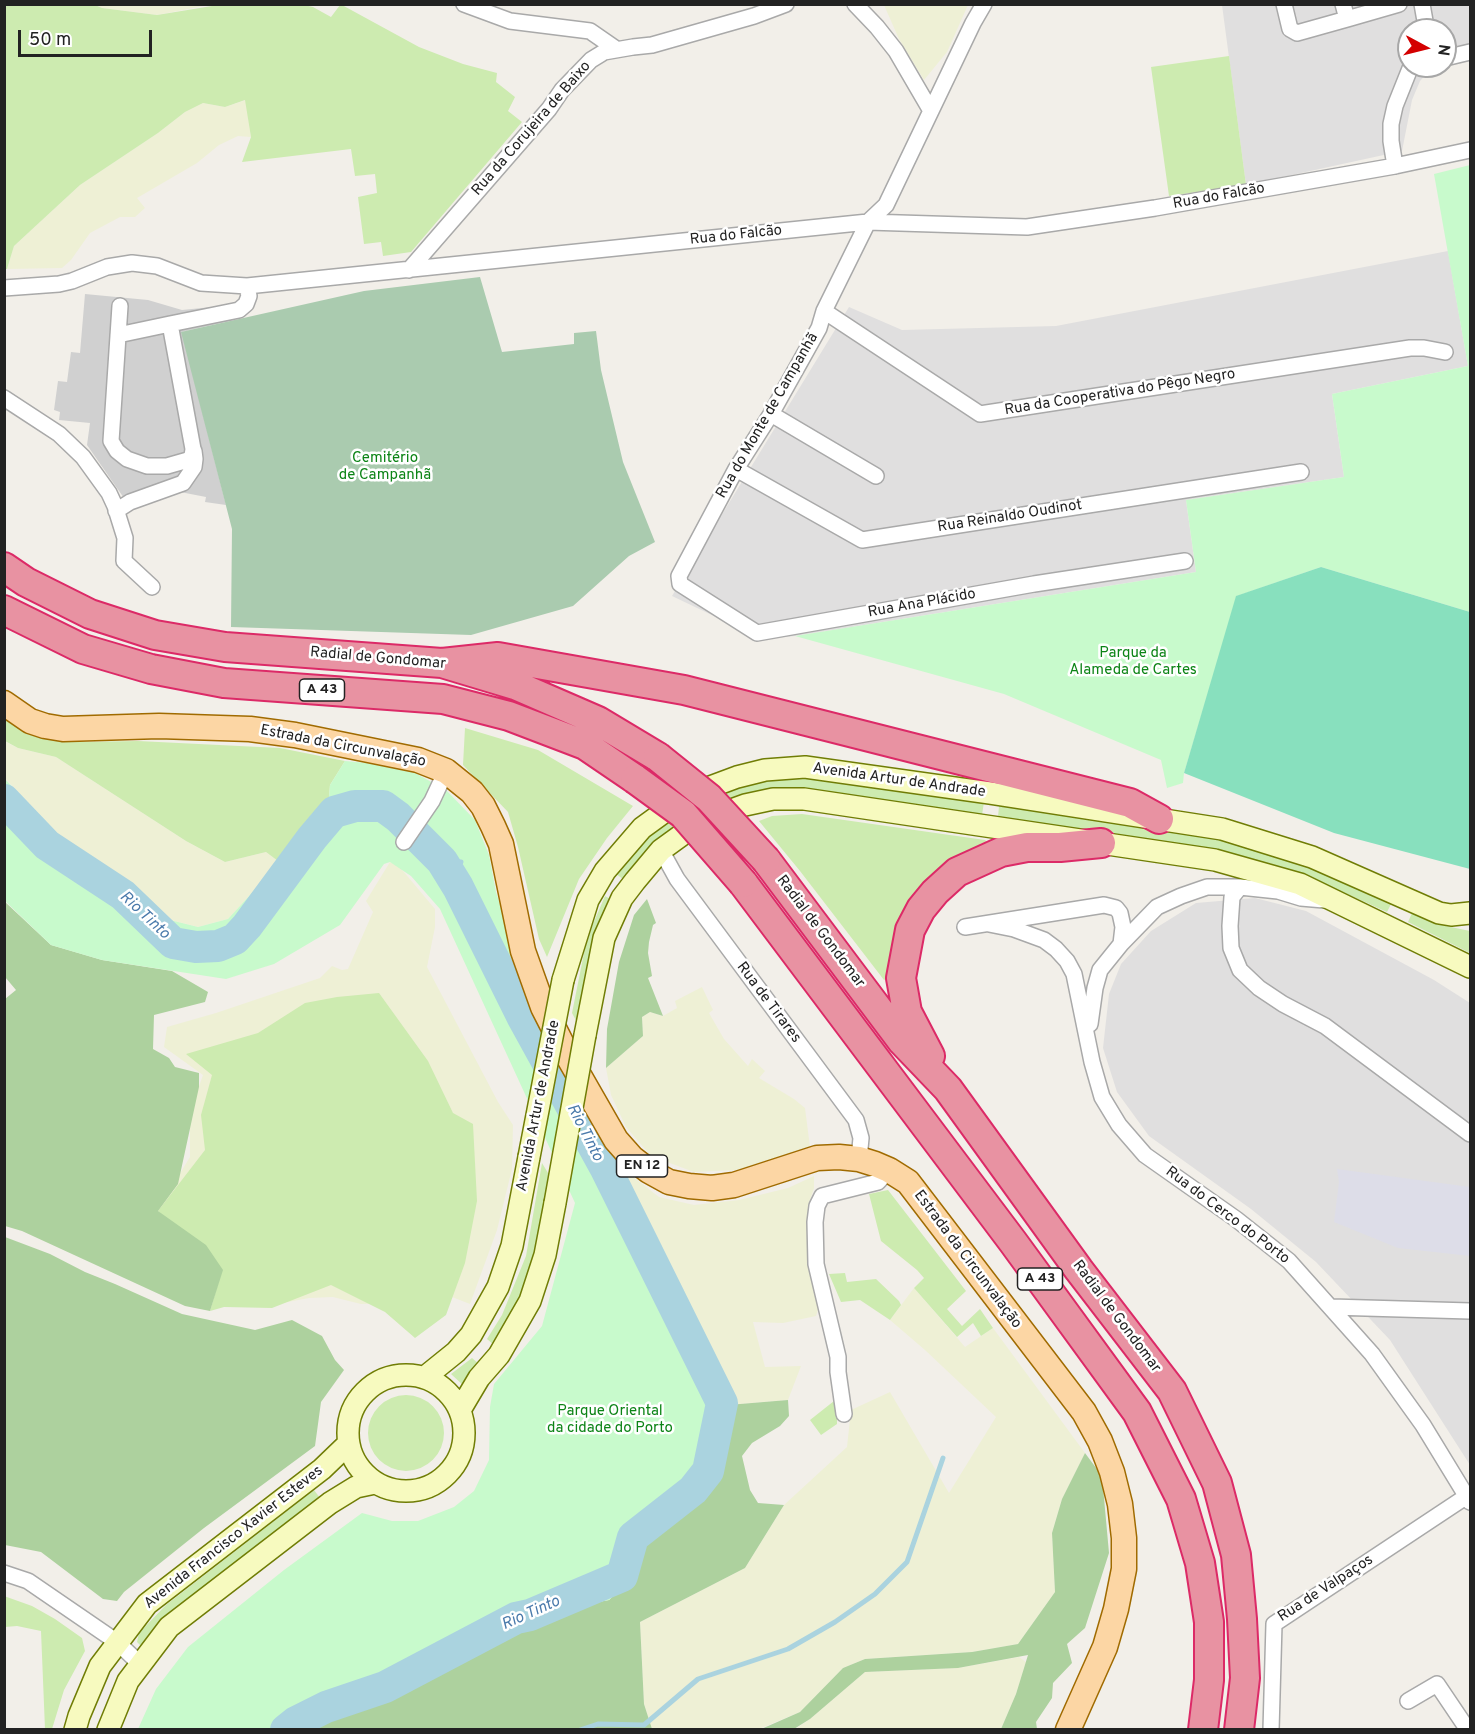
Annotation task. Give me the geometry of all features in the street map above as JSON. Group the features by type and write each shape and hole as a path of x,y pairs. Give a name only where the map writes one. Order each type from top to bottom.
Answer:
{"highway":[{"name":"Radial de Gondomar","path":"4,567 26,582 90,614 155,636 225,647 442,663 525,690 598,721 658,757 709,798 766,860 902,1041 948,1089 1079,1270 1172,1391 1218,1483 1236,1555 1245,1678 1239,1730"},
{"name":"A 43","path":"4,610 82,649 151,669 224,682 442,699 509,716 585,745 682,814 743,883 1006,1233 1137,1412 1181,1499 1200,1563 1209,1622 1209,1680 1203,1730"},
{"path":"442,663 498,657 684,690 1130,803 1159,819"},
{"path":"948,1089 907,1012 903,996 901,978 903,962 910,930 921,909 935,892 957,873 1001,852 1101,843"}],"main road":[{"name":"Estrada da Circunvalação","path":"4,703 30,721 54,728 82,730 159,726 250,729 295,735 418,760 446,771 472,792 493,825 501,844 523,951 543,1008 616,1140 632,1158 649,1172 669,1182 689,1186 712,1188 734,1185 817,1158 839,1157 859,1159 889,1170 908,1182 1084,1412 1100,1441 1112,1472 1120,1504 1124,1538 1124,1569 1105,1647 1068,1730"},
{"name":"Avenida Artur de Andrade","path":"425,1377 456,1352 471,1335 498,1287 512,1246 563,980 588,900 605,871 633,837 686,796 736,777 765,770 805,767 1159,819 1222,829 1312,857 1439,913 1451,915 1470,913"},
{"name":"Avenida Artur de Andrade","path":"460,1410 479,1378 499,1355 530,1301 545,1255 604,938 612,918 622,898 661,850 701,822 745,805 774,799 804,799 1215,860 1300,884 1470,967"},
{"path":"408,1374 425,1377 445,1390 460,1410 464,1428 463,1446 456,1463 444,1477 428,1487 411,1491 392,1490 375,1483 363,1473 353,1459 348,1444 347,1426 352,1409 361,1395 374,1383 390,1376 408,1374"},
{"name":"Avenida Francisco Xavier Esteves","path":"75,1730 100,1666 147,1604 322,1469 348,1444"},
{"name":"Avenida Francisco Xavier Esteves","path":"108,1730 128,1681 169,1627 320,1510 356,1487 375,1483"}],"street":[{"path":"464,4 510,21 590,31 616,49"},
{"name":"Rua da Corujeira de Baixo","path":"409,270 591,60 604,52 652,45 754,16 786,4"},
{"path":"855,4 896,51 931,111"},
{"name":"Rua do Monte de Campanhã","path":"679,576 736,469 771,414 819,328 824,311 868,222 886,205 973,22 984,4"},
{"path":"1284,4 1290,28 1297,33 1345,12 1399,4"},
{"path":"1395,166 1391,124 1395,106 1406,78"},
{"name":"Rua do Falcão","path":"4,288 59,284 107,267 132,263 157,266 201,283 247,286 868,222 1027,227 1155,208 1395,166 1470,150"},
{"path":"118,335 238,310 246,304 249,296 247,286"},
{"path":"120,306 111,438 114,448 127,459 153,466 166,466 188,460 192,456 193,449"},
{"name":"Rua da Cooperativa do Pêgo Negro","path":"824,311 980,414 1410,348 1445,352"},
{"path":"116,511 130,502 183,483 194,467 195,459 170,324"},
{"path":"4,398 59,434 82,457 109,493 125,538 124,561 152,587"},
{"path":"771,414 876,476"},
{"name":"Rua Reinaldo Oudinot","path":"736,469 862,540 1301,472"},
{"name":"Rua Ana Plácido","path":"679,576 683,587 757,633 1034,584 1185,561"},
{"path":"404,842 425,813 446,771"},
{"name":"Rua de Tirares","path":"661,850 677,879 856,1120 861,1138 859,1159"},
{"name":"Rua do Cerco do Porto","path":"1089,1038 1100,970 1121,944 1157,908 1207,887 1240,887 1278,891 1301,898 1336,901"},
{"path":"1240,887 1232,897 1230,926 1231,948 1240,970 1259,988 1283,1004 1325,1026 1470,1134"},
{"path":"965,927 1104,905 1111,906 1120,913 1123,927 1121,944"},
{"name":"Rua do Cerco do Porto","path":"989,924 1032,934 1044,940 1067,960 1074,974 1089,1038 1092,1062 1102,1097 1119,1125 1145,1155 1236,1219 1289,1261 1372,1354 1423,1425 1469,1499"},
{"path":"844,1414 837,1372 838,1357 824,1313 816,1264 815,1222 819,1200 822,1196 878,1182 889,1170"},
{"path":"1331,1307 1470,1311"},
{"name":"Rua de Valpaços","path":"1271,1730 1274,1624 1469,1499"},
{"path":"4,1574 28,1581 117,1642 140,1664"},
{"path":"1408,1701 1437,1684 1468,1730"}],"shaded area":[{"path":"1222,5 1470,5 1470,61 1457,64 1457,18 1397,18 1397,78 1423,78 1412,100 1402,151 1246,185"},
{"path":"1448,251 1468,366 1332,394 1344,477 1186,500 1196,572 795,636 762,639 672,596 849,307 902,330 1056,326"},
{"path":"85,294 148,300 182,310 232,305 235,320 182,332 226,505 205,502 206,497 175,491 126,501 87,445 90,423 59,420 60,412 54,410 58,381 67,382 71,352 80,353"},
{"path":"1255,898 1306,911 1434,980 1470,1003 1470,1465 1390,1340 1316,1262 1251,1209 1149,1136 1117,1092 1103,1048 1109,994 1121,964 1151,931 1196,903"},
{"path":"1337,1169 1470,1187 1470,1256 1398,1248 1334,1222 1339,1182"}],"green space":[{"path":"214,4 157,15 102,8 95,5"},
{"path":"5,5 95,5 102,8 157,15 218,5 304,5 313,7 331,17 342,5 419,47 463,64 497,73 496,82 515,97 508,111 522,122 411,252 383,256 381,242 364,244 358,197 377,193 375,174 355,176 351,149 242,162 251,137 245,100 225,107 203,103 185,112 158,133 80,185 14,246 7,269 5,269"},
{"path":"884,5 968,5 947,52 924,80 899,39"},
{"path":"1229,56 1246,185 1169,196 1151,67"},
{"path":"246,100 251,137 238,136 219,145 197,163 137,198 145,208 135,217 120,217 90,233 71,260 62,268 7,269 14,246 80,185 158,133 185,112 203,103 225,107"},
{"name":"Parque da Alameda de Cartes","path":"1470,165 1470,612 1321,567 1237,596 1184,773 1183,783 1167,788 1161,760 1004,694 795,636 1196,572 1186,500 1344,477 1332,394 1468,366 1434,174"},
{"name":"Cemitério de Campanhã","path":"480,277 502,352 574,344 574,333 596,331 601,370 623,462 655,542 629,556 573,606 471,635 231,627 232,529 181,332 364,291"},
{"path":"1321,567 1470,612 1470,869 1334,833 1184,773 1236,596"},
{"path":"4,719 33,733 72,742 138,741 280,748 345,761 330,785 329,797 312,814 278,861 266,852 225,862 186,841 56,757 18,748 5,741"},
{"path":"465,728 538,750 633,806 607,838 579,879 547,957 539,939 508,812 463,765"},
{"path":"4,741 18,748 56,757 186,841 225,862 266,852 278,861 272,871 228,919 198,927 170,920 144,897 87,864 5,778"},
{"name":"Parque Oriental da cidade do Porto","path":"345,761 415,773 446,790 475,820 489,855 496,892 513,947 600,1149 728,1405 722,1440 714,1468 700,1493 639,1543 627,1583 609,1600 555,1610 522,1624 500,1639 417,1679 367,1702 318,1719 303,1729 138,1729 156,1689 188,1647 284,1570 362,1513 392,1521 418,1521 454,1507 474,1491 489,1460 490,1407 494,1384 542,1326 575,1203 440,909 411,876 390,862 384,864 340,925 274,964 226,979 102,960 51,945 5,901 4,778 87,864 144,897 170,920 198,927 228,919 272,871 296,835 329,797 330,785"},
{"path":"799,778 984,802 982,815 760,793 627,882 616,874 660,825 686,810 738,787"},
{"path":"999,806 1205,836 1323,871 1392,902 1387,912 1314,879 1272,864 1201,847 998,817"},
{"path":"802,814 985,840 988,843 942,868 916,892 900,920 889,977 884,980 759,821 772,816"},
{"path":"390,862 398,865 435,909 435,927 427,967 498,1102 513,1125 512,1169 497,1230 470,1304 452,1297 410,1303 361,1304 333,1297 309,1298 272,1305 246,1292 158,1211 158,1197 179,1175 190,1157 190,1112 203,1075 164,1047 167,1027 320,978 332,966 342,970 348,969 373,912 366,901"},
{"path":"605,896 614,901 581,1030 572,1013 585,948"},
{"path":"647,899 656,923 653,925 649,942 648,953 652,976 648,978 663,1016 650,1012 642,1017 643,1036 606,1068 607,1029 619,962 634,915"},
{"path":"4,901 51,945 102,960 172,971 208,992 205,1002 154,1015 153,1049 169,1058 175,1067 199,1073 199,1087 178,1184 158,1211 206,1245 223,1270 210,1311 185,1306 22,1231 5,1226 5,999 16,990 5,977"},
{"path":"1412,913 1446,926 1470,931 1470,953 1408,922"},
{"path":"702,987 713,1010 709,1013 724,1039 748,1066 752,1059 765,1071 759,1078 805,1108 810,1147 737,1170 694,1172 651,1156 626,1127 611,1095 606,1068 643,1036 642,1017 650,1012 663,1016 677,1008 675,1001"},
{"path":"379,993 428,1061 453,1113 473,1124 477,1201 465,1263 446,1315 415,1338 385,1312 331,1285 272,1308 224,1307 210,1311 222,1270 158,1211 205,1150 201,1115 212,1075 186,1054 258,1033 305,1003"},
{"path":"602,1153 659,1197 694,1205 739,1200 788,1188 814,1176 814,1188 808,1206 807,1232 819,1307 816,1316 783,1323 753,1322 765,1367 801,1366 788,1400 728,1405"},
{"path":"542,1163 551,1178 528,1285 495,1346 487,1339 502,1315 526,1256"},
{"path":"888,1190 966,1291 947,1309 962,1326 980,1309 993,1328 981,1336 973,1323 957,1337 914,1288 924,1278 881,1241 869,1194"},
{"path":"5,1237 50,1254 85,1272 182,1314 255,1330 292,1320 322,1336 335,1360 344,1370 321,1402 315,1446 204,1528 124,1592 117,1601 103,1599 41,1552 5,1545"},
{"path":"845,1273 847,1282 876,1279 899,1301 901,1305 890,1320 860,1300 841,1302 829,1274"},
{"path":"914,1288 965,1347 993,1328 1085,1453 1062,1499 1052,1533 1055,1592 1018,1644 972,1652 865,1659 843,1668 800,1712 759,1729 652,1729 644,1704 640,1622 745,1568 784,1505 847,1447 851,1410 890,1392 949,1493 996,1417 890,1320"},
{"path":"472,1358 479,1364 465,1387 451,1374"},
{"path":"399,1395 413,1395 427,1401 438,1412 444,1426 441,1448 433,1460 413,1471 399,1471 385,1465 374,1454 368,1440 368,1426 374,1412 385,1401"},
{"path":"788,1400 789,1416 780,1426 752,1443 742,1456 750,1490 758,1503 784,1505 745,1568 640,1622 644,1704 652,1729 303,1730 318,1719 367,1702 500,1639 522,1624 555,1610 609,1600 627,1583 639,1543 697,1496 714,1468 728,1405"},
{"path":"834,1401 837,1402 837,1424 821,1435 810,1420"},
{"path":"1085,1453 1102,1476 1109,1553 1085,1628 1067,1644 1072,1663 1053,1683 1052,1698 1036,1722 1037,1729 1001,1729 1016,1694 1028,1655 958,1668 865,1672 810,1719 794,1729 759,1730 800,1712 843,1668 865,1659 972,1652 1018,1644 1055,1592 1052,1533 1062,1499"},
{"path":"314,1490 320,1498 144,1644 140,1645 137,1642 139,1633 166,1605"},
{"path":"4,1596 32,1606 82,1638 85,1651 64,1690 52,1729 45,1729 41,1631 17,1626 5,1627"},
{"path":"1019,1657 1026,1662 1016,1694 1001,1729 794,1730 865,1672 958,1668"}],"waterway":[{"name":"Rio Tinto","path":"4,800 47,845 123,895 173,943 196,947 218,946 235,939 334,812 355,806 383,806 398,817 442,861 458,887 522,1016 605,1167 722,1403 708,1471 693,1490 633,1537 622,1576 530,1615 516,1618 385,1687 326,1707 296,1722 286,1730"},
{"path":"442,861 461,862"},
{"path":"580,1730 598,1724 644,1725 698,1679 788,1649 835,1622 875,1594 907,1562 943,1458"}]}
